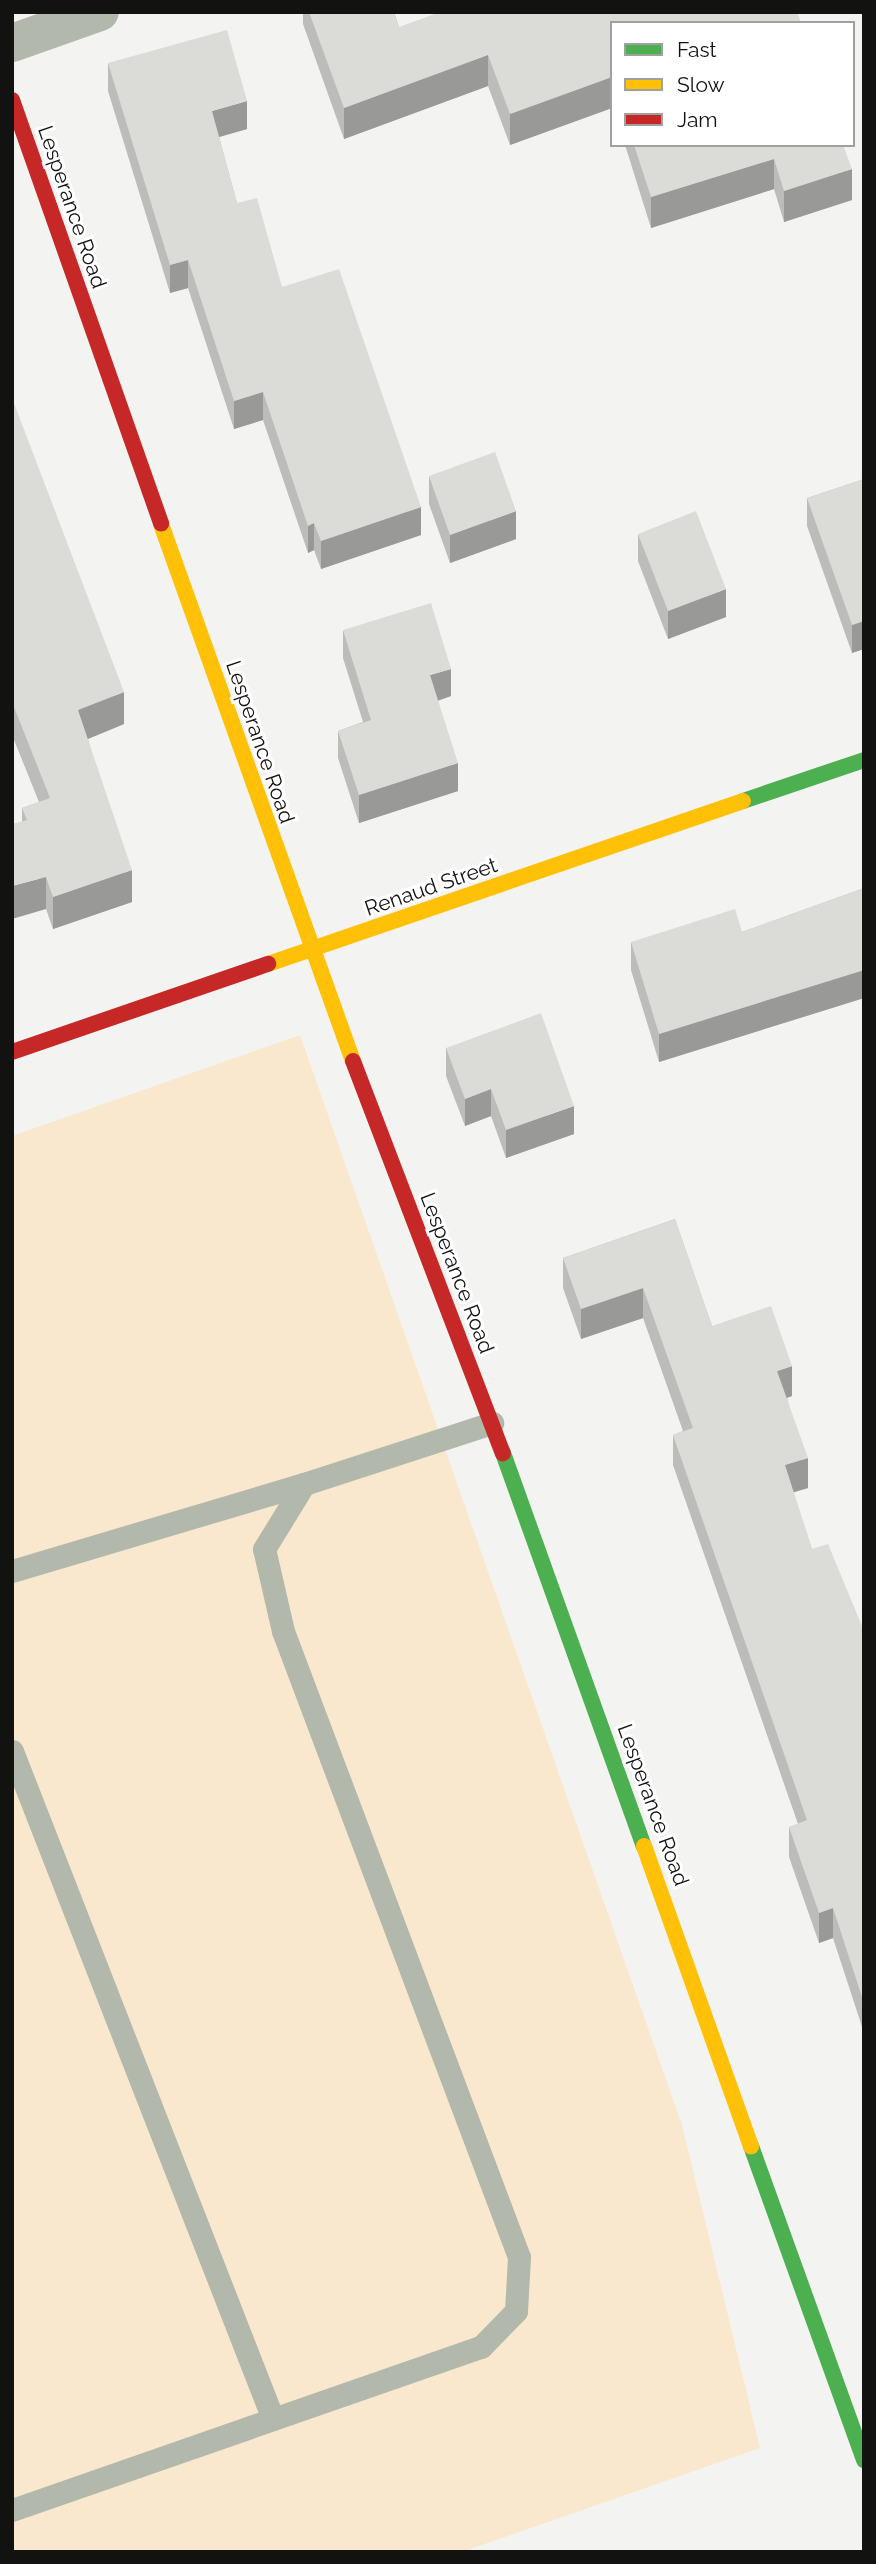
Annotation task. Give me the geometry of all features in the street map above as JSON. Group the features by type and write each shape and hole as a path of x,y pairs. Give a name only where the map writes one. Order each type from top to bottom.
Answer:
{"main road":[{"name":"Lesperance Road","path":"12,100 311,951 492,1423 864,2460"},
{"name":"Renaud Street","path":"12,1052 864,760"}],"street":[{"path":"12,43 100,12"}],"lane":[{"path":"12,1571 304,1484 492,1423"},
{"path":"12,2510 481,2347 516,2311 519,2257 283,1631 264,1549 304,1484"},
{"path":"12,1751 272,2419"}],"shaded area":[{"path":"300,1035 682,2125 760,2448 462,2552 12,2552 12,1136"}],"building":[{"path":"309,12 394,12 399,27 440,12 797,12 800,21 610,21 610,78 510,114 488,55 344,108"},
{"path":"227,30 247,101 212,111 237,203 257,198 282,287 339,269 421,507 321,541 314,523 308,526 263,392 234,401 188,260 170,265 108,63"},
{"path":"635,147 844,147 852,169 784,191 774,159 651,197"},
{"path":"12,398 124,692 78,710 132,870 53,897 46,877 12,886 12,824 27,820 22,808 50,798 14,707 12,708"},
{"path":"495,452 516,511 450,535 429,476"},
{"path":"864,479 864,621 852,625 807,498"},
{"path":"696,511 726,589 668,611 638,534"},
{"path":"431,603 451,669 430,675 458,763 359,795 338,731 371,720 343,630"},
{"path":"864,888 864,970 659,1034 631,942 735,909 742,932"},
{"path":"541,1013 574,1106 506,1130 491,1089 465,1099 446,1048"},
{"path":"675,1219 712,1326 771,1306 792,1366 777,1371 808,1458 785,1465 812,1549 828,1544 864,1631 864,2003 833,1908 819,1913 789,1827 807,1820 673,1435 693,1428 643,1288 581,1309 563,1258"}],"traffic: fast":[{"path":"743,801 864,760"},
{"path":"503,1453 644,1846"},
{"path":"751,2146 864,2460"}],"traffic: slow":[{"path":"161,524 353,1061"},
{"path":"268,964 743,801"},
{"path":"644,1846 751,2146"}],"traffic: jam":[{"path":"12,100 161,524"},
{"path":"12,1052 268,964"},
{"path":"353,1061 503,1453"}]}
